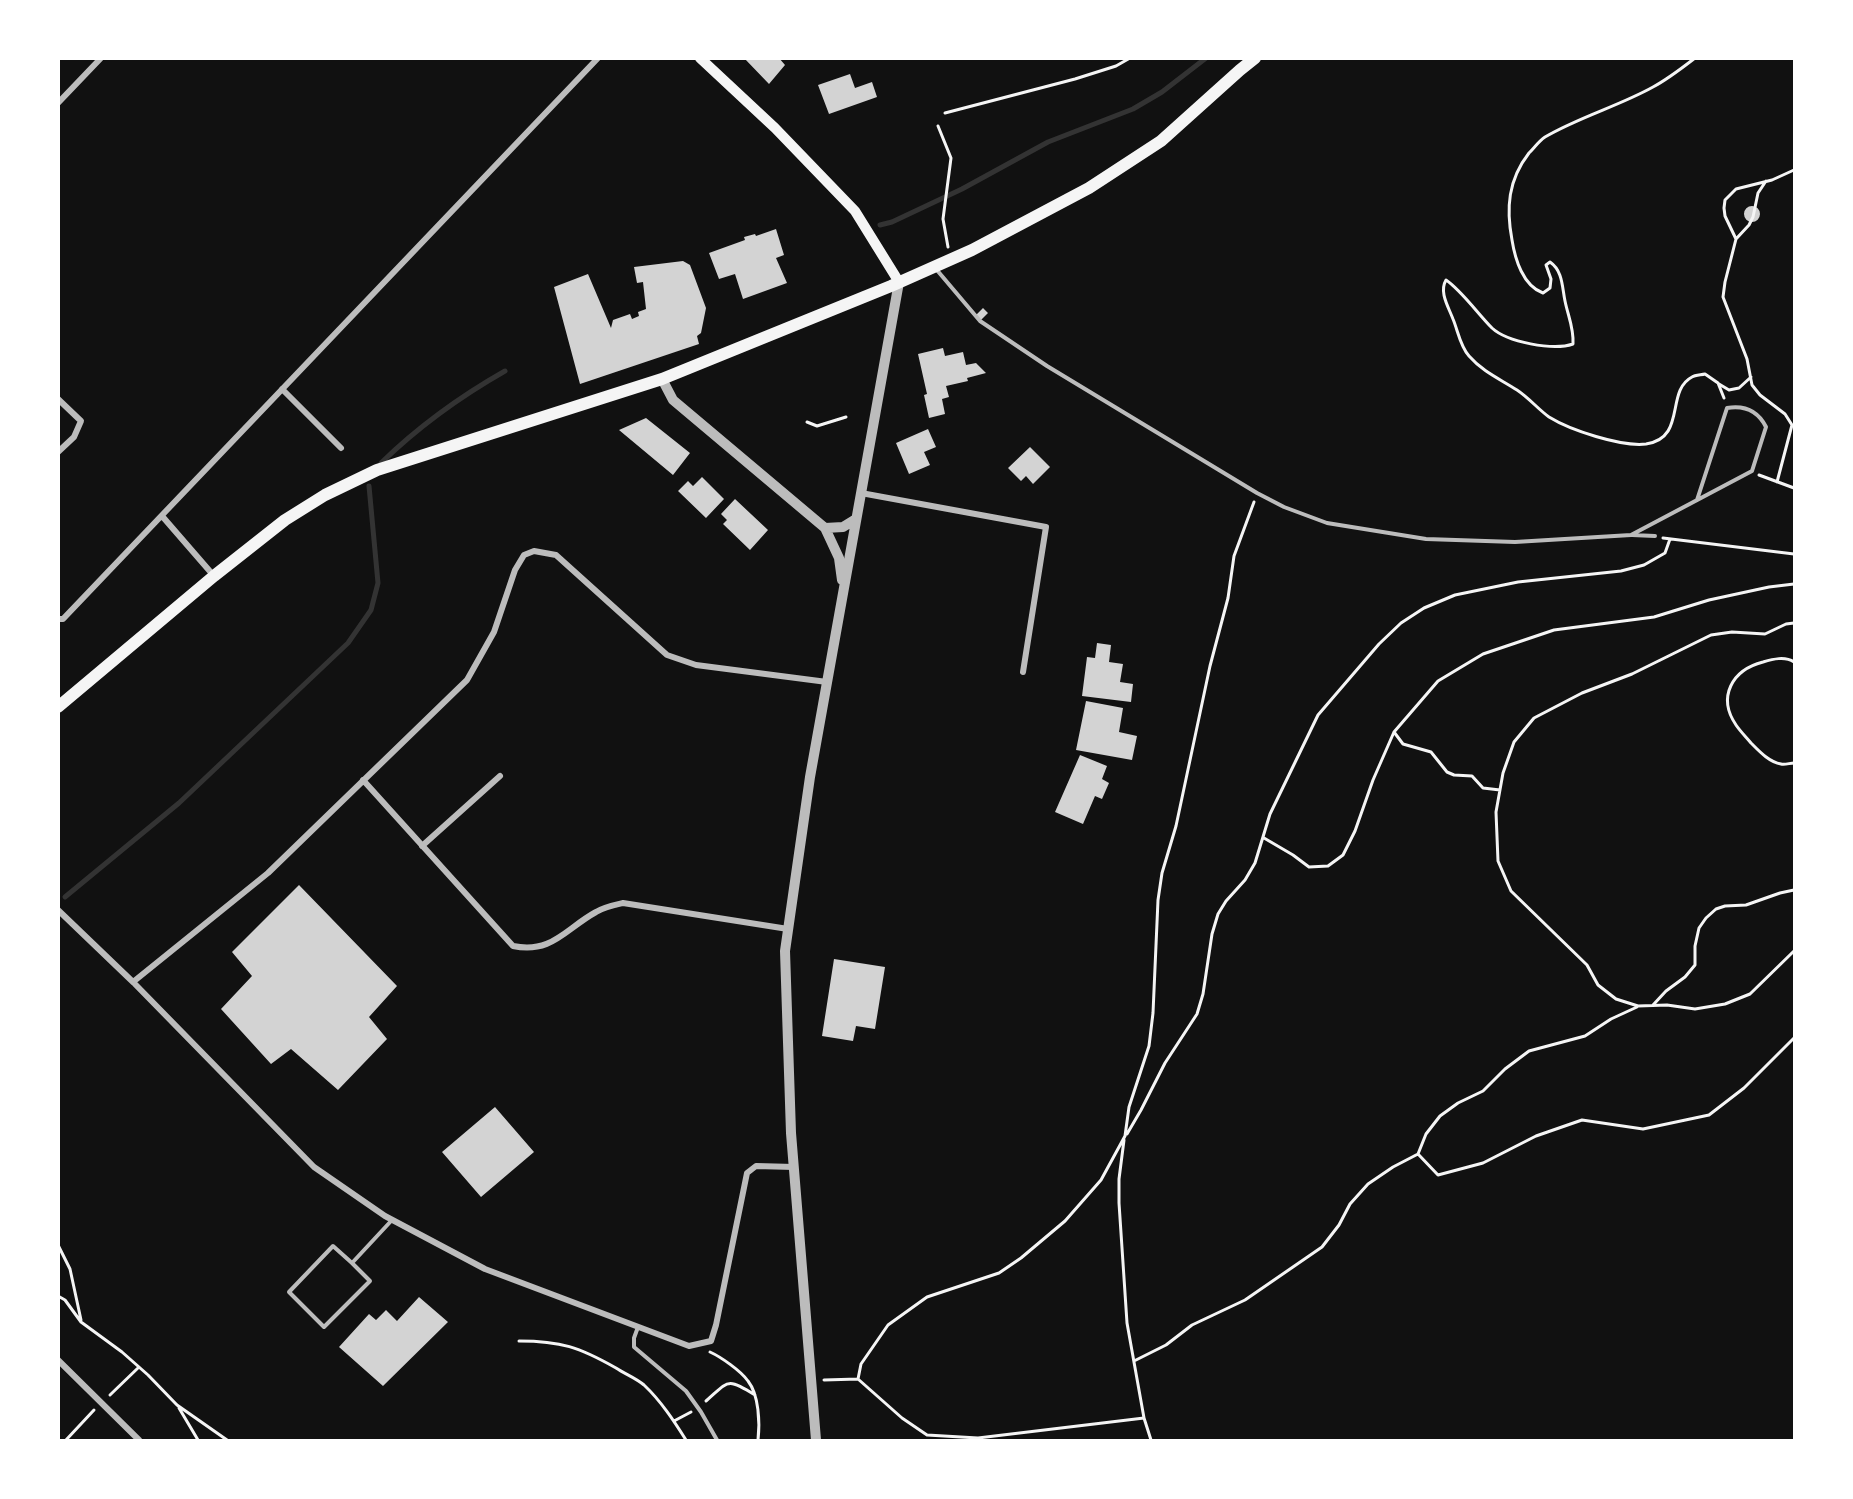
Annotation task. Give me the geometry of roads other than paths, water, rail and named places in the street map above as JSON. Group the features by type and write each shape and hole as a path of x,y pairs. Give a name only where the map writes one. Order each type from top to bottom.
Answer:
{"main road":[{"path":"700,58 775,128 855,211 899,282"},
{"path":"58,707 214,576 285,520 325,495 377,470 662,379 972,250 1089,188 1161,141 1255,58"}],"street":[{"path":"58,103 101,58"},
{"path":"61,619 598,58"},
{"path":"816,1440 791,1133 785,951 810,777 899,282"},
{"path":"662,379 673,400 825,528 839,558 843,592"},
{"path":"282,389 341,448"},
{"path":"58,399 81,421 74,437 58,452"},
{"path":"861,493 1046,527 1023,672"},
{"path":"162,516 214,576"},
{"path":"825,528 843,527 856,519"},
{"path":"133,982 268,873 467,680 494,633 515,570 525,555 534,551 556,555 667,655 696,665 827,682"},
{"path":"422,846 500,776"},
{"path":"363,780 513,946 529,950 550,944 597,911 623,903 788,929"},
{"path":"58,910 133,982 315,1167 392,1220 485,1269 689,1346 711,1341 747,1173 756,1166 794,1167"},
{"path":"58,1360 139,1440"}],"lane":[{"path":"934,267 980,321 1047,366 1284,507 1327,523 1426,539 1515,542 1631,535 1655,536"},
{"path":"1631,535 1752,471 1766,427 1762,418 1746,408 1737,406 1727,408 1697,500"},
{"path":"352,1263 392,1220"},
{"path":"333,1245 352,1263 370,1281 324,1327 289,1292 333,1245"},
{"path":"638,1327 634,1347 686,1391 717,1440"}],"waterway":[{"path":"880,225 892,222 962,189 1048,142 1133,109 1162,92 1206,58"},
{"path":"381,463 440,413 505,371"},
{"path":"65,897 179,803 348,643 371,610 378,583 369,486"}]}
